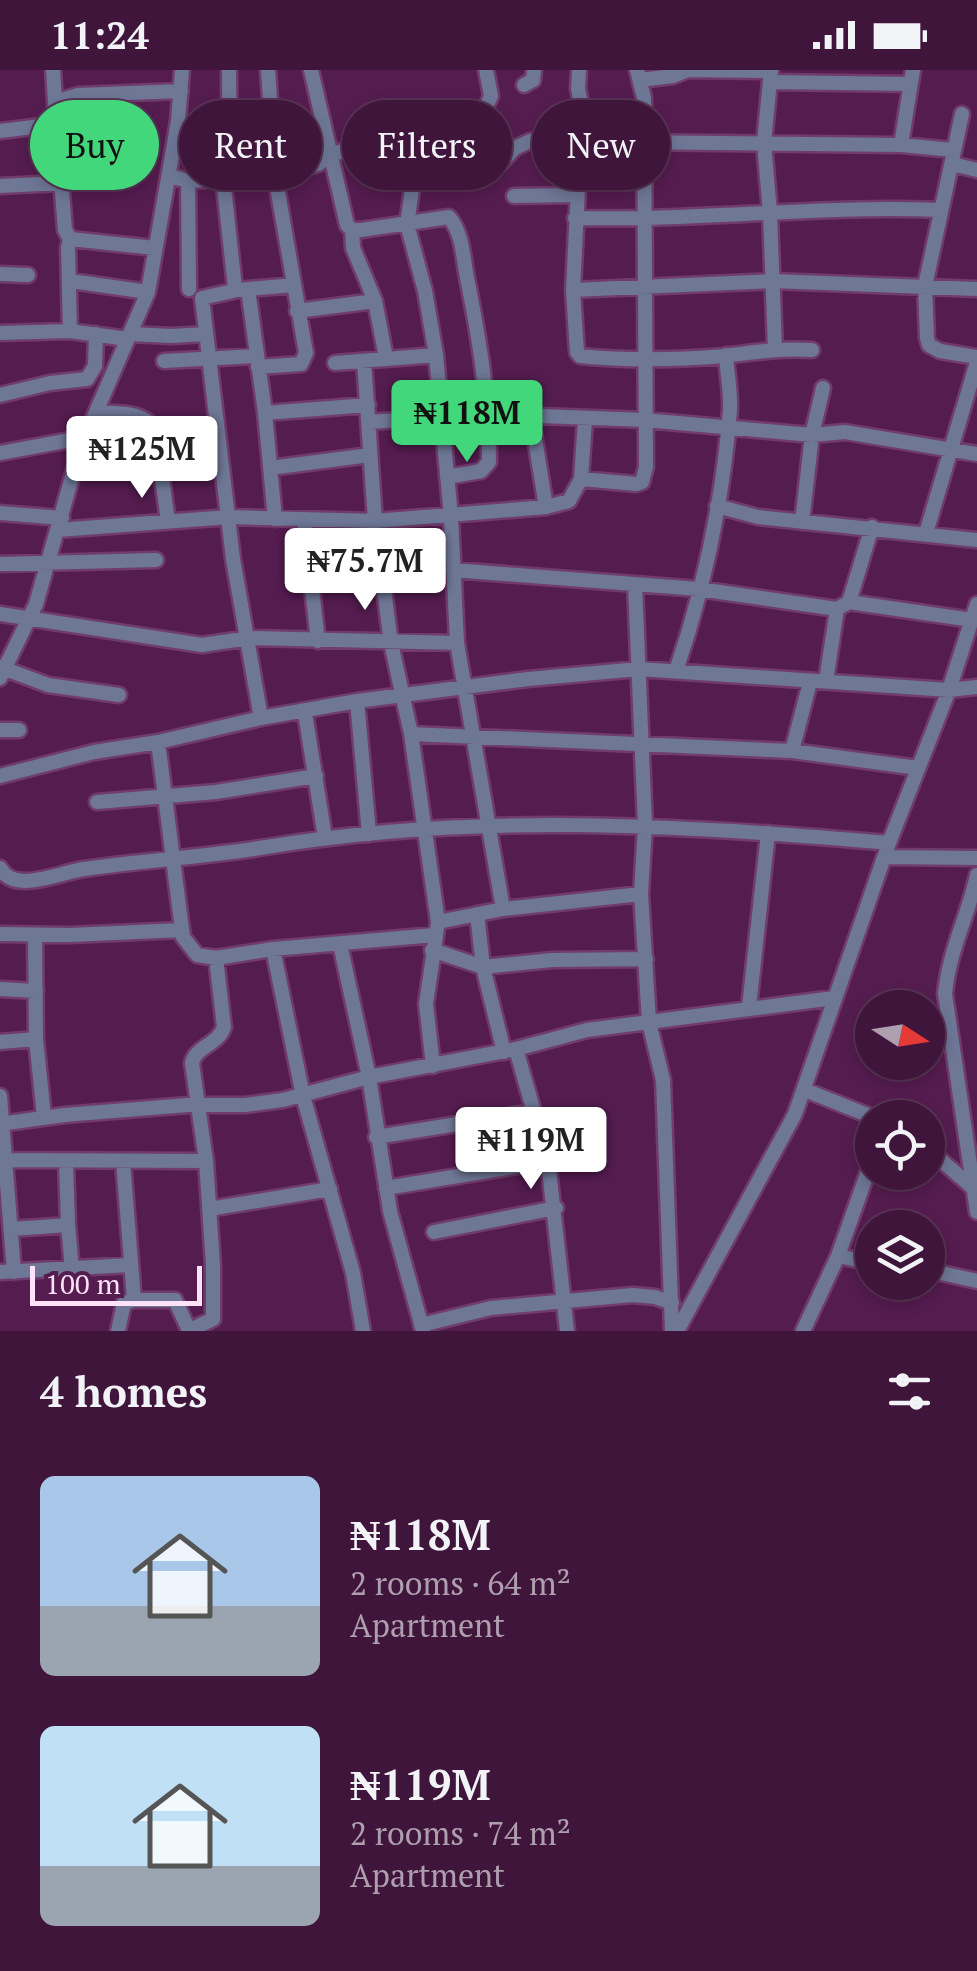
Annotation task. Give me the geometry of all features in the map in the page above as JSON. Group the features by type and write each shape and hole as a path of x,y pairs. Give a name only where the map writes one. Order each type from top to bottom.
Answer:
{"street":[{"path":"53,70 56,100"},
{"path":"119,695 48,685 2,671 28,621 76,464 148,292 169,176 182,70"},
{"path":"227,100 228,70"},
{"path":"268,70 270,100"},
{"path":"311,70 346,225 352,230 354,248 375,301 386,358"},
{"path":"486,70 490,100"},
{"path":"524,85 533,80 534,70"},
{"path":"579,70 580,100"},
{"path":"644,100 638,75 673,76 688,70 911,77 902,145"},
{"path":"771,74 764,144 775,348"},
{"path":"62,100 78,94 181,91"},
{"path":"926,533 977,360 930,345 925,286 962,114"},
{"path":"0,131 30,127"},
{"path":"670,144 902,145 953,157 977,170"},
{"path":"322,161 342,151"},
{"path":"169,176 179,179"},
{"path":"0,186 30,185"},
{"path":"62,190 65,230 70,239 70,331"},
{"path":"188,190 189,288"},
{"path":"227,190 236,279 258,361 275,518"},
{"path":"164,361 305,361 278,190"},
{"path":"412,190 408,224 426,291 436,355 451,516 457,643 503,909"},
{"path":"576,190 574,290 576,352 580,356 644,361 726,356 775,348 812,350"},
{"path":"581,479 642,482 646,467 645,190"},
{"path":"514,196 576,196"},
{"path":"575,218 645,220 831,209 940,210"},
{"path":"352,230 448,216 455,224 482,350 489,462 486,468 447,477"},
{"path":"70,239 155,248"},
{"path":"0,274 28,275"},
{"path":"70,281 148,292"},
{"path":"574,290 773,281 977,289"},
{"path":"261,718 233,559 202,298 294,284"},
{"path":"297,311 375,301"},
{"path":"0,334 205,334"},
{"path":"0,395 87,378 95,366 96,334"},
{"path":"335,363 436,355"},
{"path":"676,671 690,630 717,506 730,409 726,356"},
{"path":"364,360 375,522 390,643 411,734 435,936 426,1004 433,1066"},
{"path":"802,522 812,434 823,388"},
{"path":"265,414 368,406"},
{"path":"97,412 131,414 148,419 155,428 168,521"},
{"path":"368,422 489,414 644,420 812,434 845,432 977,454"},
{"path":"531,415 546,506"},
{"path":"0,513 60,524 228,518 375,522 546,506 568,501 581,479 585,419"},
{"path":"0,453 86,438"},
{"path":"270,468 370,456"},
{"path":"76,464 163,472"},
{"path":"717,506 802,522 872,526 977,540"},
{"path":"304,520 318,641"},
{"path":"792,751 872,526"},
{"path":"0,564 156,560"},
{"path":"453,570 699,588 972,620"},
{"path":"635,585 645,825 641,894 649,1022 663,1080 675,1331"},
{"path":"675,1331 775,1154 805,1090 886,850 950,690 977,604"},
{"path":"0,614 202,645 249,638 457,643"},
{"path":"0,776 94,752 261,718 464,688 639,669 950,690 977,687"},
{"path":"357,702 369,834"},
{"path":"306,712 325,838"},
{"path":"0,730 19,730"},
{"path":"411,734 792,751 918,768"},
{"path":"158,742 182,930 192,951 205,958 435,936 477,914 641,894"},
{"path":"97,802 238,790 316,776"},
{"path":"0,868 3,874 26,882 83,869 325,838 489,823 645,825 768,832 886,850 977,858"},
{"path":"749,1007 768,832"},
{"path":"977,874 972,900 948,963 945,994 977,1212"},
{"path":"477,914 483,967 548,1161 567,1331"},
{"path":"0,934 182,930"},
{"path":"35,935 36,1039 44,1117"},
{"path":"435,936 483,967 552,960 646,958"},
{"path":"340,944 369,1076 386,1188 407,1283 422,1328 491,1308 633,1295 672,1303"},
{"path":"273,949 303,1096 353,1273 363,1331"},
{"path":"118,1331 124,1303 134,1300 175,1300 188,1330 213,1319 206,1161 196,1105 194,1056 220,1038 224,1028 216,958"},
{"path":"0,989 36,991"},
{"path":"2,1124 196,1105 245,1105 303,1096 369,1076 510,1051 588,1030 834,998"},
{"path":"0,1042 36,1039"},
{"path":"805,1090 855,1110"},
{"path":"0,1096 4,1200 12,1229 7,1272 131,1266"},
{"path":"376,1137 534,1112"},
{"path":"2,1160 206,1161"},
{"path":"66,1160 72,1268"},
{"path":"124,1161 134,1300"},
{"path":"386,1188 548,1161"},
{"path":"945,1164 972,1187"},
{"path":"209,1209 330,1189"},
{"path":"803,1331 838,1256 861,1190"},
{"path":"434,1232 556,1208"},
{"path":"12,1229 68,1224"},
{"path":"838,1256 855,1260"},
{"path":"945,1274 977,1281"}]}
